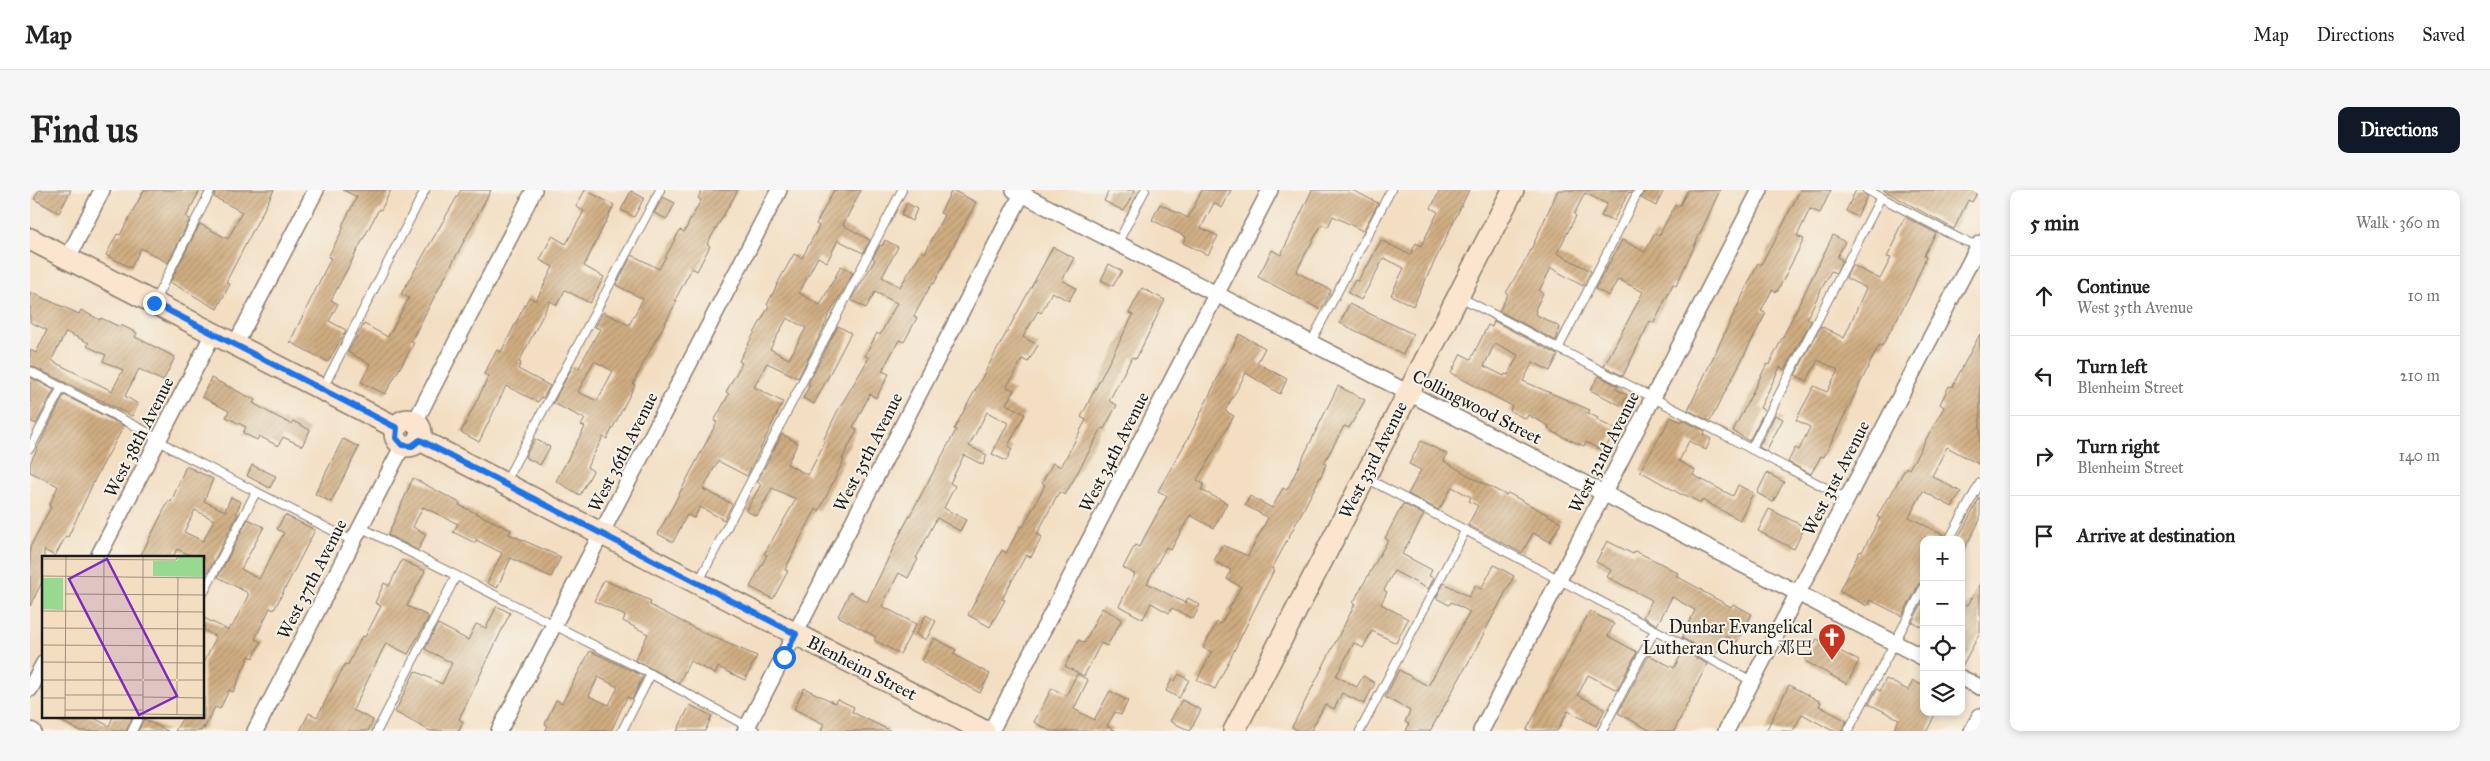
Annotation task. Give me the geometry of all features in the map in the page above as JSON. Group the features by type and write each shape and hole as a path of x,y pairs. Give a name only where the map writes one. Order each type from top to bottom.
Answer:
{"street":[{"path":"68,258 102,190"},
{"path":"235,345 316,190"},
{"name":"West 37th Avenue","path":"255,731 534,190"},
{"name":"West 36th Avenue","path":"499,731 778,190"},
{"name":"West 34th Avenue","path":"991,731 1270,190"},
{"name":"West 33rd Avenue","path":"1234,731 1513,190"},
{"name":"West 32nd Avenue","path":"1481,731 1760,190"},
{"name":"Collingwood Street","path":"1020,191 1117,244 1216,293 1310,344 1920,656"},
{"name":"West 35th Avenue","path":"750,730 796,634 1020,191"},
{"name":"Blenheim Street","path":"30,239 984,731"},
{"name":"West 31st Avenue","path":"1726,731 1979,245"},
{"name":"West 38th Avenue","path":"99,556 214,334"},
{"path":"30,689 42,667"},
{"path":"1965,680 1980,687"},
{"path":"1972,731 1980,716"}],"lane":[{"path":"154,303 211,190"},
{"path":"323,389 425,190"},
{"path":"507,484 511,471 660,190"},
{"path":"698,583 902,190"},
{"path":"1117,244 1145,190"},
{"path":"1310,344 1391,190"},
{"path":"1558,348 1639,190"},
{"path":"1867,190 1979,245"},
{"path":"1751,449 1881,197"},
{"path":"1458,296 1653,399 1847,498"},
{"path":"30,371 256,492 456,576 652,674 750,730"},
{"path":"30,448 62,387"},
{"path":"1364,477 1752,681"},
{"path":"1951,536 1980,483"},
{"path":"205,590 256,492"},
{"path":"1360,731 1465,531"},
{"path":"377,731 456,576"},
{"path":"1848,731 1920,595"},
{"path":"1602,731 1655,630"},
{"path":"622,731 652,674"},
{"path":"132,731 138,718"}],"building":[{"path":"39,190 71,190 59,213 34,199"},
{"path":"144,190 200,190 186,217 190,219 168,263 141,248 131,268 106,255 117,234 120,235"},
{"path":"217,190 274,190 226,282 230,284 217,309 170,282 200,224 228,239 242,212 214,197"},
{"path":"343,190 391,190 331,300 338,304 329,321 346,330 328,362 290,342 331,258 328,257 357,197"},
{"path":"461,190 491,190 411,341 414,343 385,394 361,382 370,364 348,352 364,324 388,337 409,298 401,294"},
{"path":"585,190 614,205 584,266 604,277 590,303 565,290 557,305 550,301 519,362 521,363 518,369 550,386 543,398 541,397 538,402 506,386 479,442 461,432 489,376 484,374 497,350 501,352 529,297 536,301 553,267 540,260 552,236 566,244 584,211 576,207"},
{"path":"702,190 738,190 707,244 710,246 697,271 692,268 675,300 677,301 646,358 633,384 635,385 607,439 603,437 587,467 593,471 580,495 556,481 585,427 581,425 585,419 553,403 573,366 579,368 600,329 595,327 603,312 629,325 643,299 616,285 632,255 659,269 680,230 684,232 701,200 698,198","holes":["594,361 613,371 597,401 578,392"]},
{"path":"834,190 861,190 843,225 870,240 863,253 838,240 827,262 818,257 799,293 820,305 841,266 853,273 826,320 798,378 767,363 754,387 783,402 747,476 718,461 703,489 732,504 724,520 700,507 694,518 687,515 673,542 658,534 717,422 714,421 729,394 726,392 742,363 739,361 769,306 767,305 781,277 794,254 802,258 819,226 816,224","holes":["787,318 806,328 789,359 770,349"]},
{"path":"952,190 976,202 934,284 932,283 914,316 917,318 904,342 899,340 882,371 889,374 876,398 870,394 853,427 857,430 842,459 844,460 819,511 816,509 799,541 785,570 788,571 773,599 750,587 767,555 764,554 796,499 772,488 757,516 746,511 761,484 757,482 782,434 798,443 787,464 808,475 825,442 823,441 837,412 869,358 865,356 877,333 880,335 897,303 875,292 866,308 851,300 875,260 873,258 880,245 882,246 885,240 898,247 882,277 900,287 922,251 925,253 944,215 940,213"},
{"path":"1109,190 1135,190 1124,211 1104,201"},
{"path":"1202,190 1231,190 1222,208 1214,203 1201,228 1218,236 1208,255 1183,243 1186,237 1152,220 1160,204 1188,218"},
{"path":"1312,190 1352,190 1378,203 1363,231 1333,216 1328,227 1322,224 1307,251 1296,272 1331,290 1321,310 1258,277 1272,250 1281,255"},
{"path":"1440,190 1469,190 1413,306 1391,295 1404,268 1384,258 1361,300 1348,293 1355,280 1358,281 1367,267 1381,240 1410,255 1416,243 1421,246 1438,212 1431,208"},
{"path":"1558,190 1633,190 1631,193 1629,192 1613,221 1601,216 1607,204 1585,193 1574,214 1576,216 1557,253 1591,271 1583,286 1551,268 1539,291 1543,293 1535,310 1535,314 1560,327 1556,341 1499,311 1508,294 1506,293 1528,256"},
{"path":"1645,190 1664,190 1656,206 1641,198"},
{"path":"1688,190 1720,190 1676,286 1673,284 1654,323 1650,321 1623,376 1604,366 1643,292 1618,279 1609,296 1595,289 1622,240 1645,252 1655,233 1659,236 1675,205 1679,207"},
{"path":"1800,190 1831,190 1820,213 1810,209 1797,236 1804,239 1777,292 1772,290 1761,311 1766,313 1710,421 1688,410 1758,263 1761,265 1770,247 1772,247"},
{"path":"1856,190 1861,190 1867,196 1857,217 1846,211"},
{"path":"1883,190 1979,190 1972,202 1968,200 1954,229"},
{"path":"631,191 644,198 634,217 621,210"},
{"path":"663,197 675,203 667,219 654,213"},
{"path":"907,203 917,209 912,221 901,215"},
{"path":"1905,217 1936,233 1924,255 1926,257 1912,291 1882,346 1879,345 1824,457 1821,456 1811,474 1788,462 1795,448 1799,450 1810,427 1796,420 1814,386 1827,392 1838,370 1818,360 1807,381 1795,375 1821,326 1844,338 1866,288 1846,278 1852,265 1880,279 1891,258 1887,257"},
{"path":"1833,235 1845,242 1837,257 1842,260 1836,273 1831,271 1821,290 1807,318 1811,321 1785,370 1780,367 1760,408 1765,410 1749,441 1733,431 1767,364 1769,365"},
{"path":"1053,247 1074,258 1062,280 1076,288 1069,301 1052,292 1041,313 1038,311 1023,337 1038,345 1028,362 1022,359 1007,387 1014,390 1006,404 1025,414 1008,446 1012,449 1006,461 992,454 1008,423 987,412 969,446 987,455 983,465 964,455 950,483 955,486 944,508 966,520 960,531 937,518 916,558 918,559 908,578 899,573 882,606 916,624 900,654 874,640 876,637 838,616 850,592 867,602 902,530 956,430 954,429"},
{"path":"1109,264 1122,271 1113,286 1101,280"},
{"path":"1142,288 1165,300 1136,359 1132,357 1109,401 1117,405 1065,495 1059,492 1037,534 1042,537 1031,557 1026,555 1002,599 1005,600 990,627 968,615 1002,550 1006,553 1021,526 1023,527 1045,485 1042,483 1053,463 1061,467 1086,420 1081,417 1133,315 1129,313"},
{"path":"30,292 79,314 81,310 100,320 101,318 120,327 121,325 137,333 135,337 175,357 163,381 139,369 125,396 138,404 132,416 30,365 30,350 36,353 47,330 30,322","holes":["66,332 89,343 87,346 106,355 103,361 123,370 112,391 54,362 52,359"]},
{"path":"1349,304 1413,334 1403,354 1340,323"},
{"path":"1494,321 1558,355 1550,371 1533,362 1523,381 1590,410 1588,413 1598,418 1597,420 1615,429 1604,452 1586,442 1584,446 1563,437 1548,429 1549,426 1528,415 1526,419 1510,411 1512,406 1451,373 1461,354 1471,359 1488,325 1492,327","holes":["1495,343 1518,355 1508,375 1505,374 1504,376 1484,366"]},
{"path":"838,326 851,333 814,404 803,398 810,385 808,384"},
{"path":"1239,334 1265,348 1257,363 1287,379 1280,394 1246,373 1225,411 1234,416 1197,480 1204,484 1201,490 1227,503 1214,528 1190,515 1171,550 1166,547 1147,583 1185,603 1188,598 1200,605 1193,619 1172,608 1169,613 1151,603 1143,619 1119,606 1135,574 1123,568 1135,545 1139,547 1167,496 1158,491 1191,433"},
{"path":"1980,334 1980,465 1947,447 1932,476 1961,492 1952,507 1923,491 1909,517 1945,536 1920,536 1920,583 1902,616 1870,600 1867,606 1839,591 1880,518 1877,517 1888,497 1906,467 1909,469 1944,407 1940,404 1949,386 1952,387"},
{"path":"1599,376 1618,386 1616,389 1627,395 1622,406 1590,390"},
{"path":"30,377 54,390 36,424 30,421"},
{"path":"211,378 255,400 253,403 270,413 291,424 293,421 310,430 302,446 283,437 278,446 259,436 257,440 243,433 246,427 226,417 229,411 202,397"},
{"path":"1338,386 1365,400 1349,428 1344,426 1324,463 1326,464 1322,474 1272,569 1274,570 1215,689 1197,680 1212,652 1203,648 1217,622 1221,624 1241,587 1227,579 1231,570 1214,561 1222,545 1248,556 1268,518 1245,505 1250,496 1272,508 1283,488 1287,490"},
{"path":"64,395 124,426 95,479 68,537 66,536 55,556 44,550 44,556 42,556 42,582 30,606 30,547 51,507 49,506 58,486 30,472 30,463"},
{"path":"1775,415 1783,419 1766,451 1759,447"},
{"path":"1671,417 1681,422 1683,420 1705,431 1703,435 1711,439 1706,450 1689,441 1679,461 1695,470 1693,475 1733,496 1738,485 1753,493 1740,520 1702,500 1701,503 1682,495 1640,471"},
{"path":"343,439 359,447 331,502 315,494"},
{"path":"535,439 550,447 540,465 525,457"},
{"path":"1421,441 1447,454 1444,461 1473,478 1506,495 1508,493 1561,522 1550,542 1533,533 1522,553 1468,525 1478,506 1469,501 1471,497 1452,487 1439,510 1408,494 1421,470 1409,464"},
{"path":"252,465 276,476 270,488 247,476"},
{"path":"186,466 213,479 204,501 225,511 231,497 241,502 236,513 238,514 208,572 205,570 205,556 192,556 177,549 174,556 141,556 169,500 171,502","holes":["195,510 214,520 203,541 184,532"]},
{"path":"1767,473 1784,482 1773,502 1757,493"},
{"path":"413,478 460,503 459,505 511,530 509,534 561,557 551,577 511,558 497,588 487,583 502,553 476,540 475,543 453,532 458,524 423,507 413,527 426,534 418,550 388,535"},
{"path":"1980,497 1980,520 1965,548 1965,536 1959,536"},
{"path":"1403,504 1424,515 1402,554 1432,570 1429,576 1434,578 1428,589 1394,571 1384,590 1387,592 1381,604 1408,619 1396,643 1372,631 1363,648 1354,643 1336,676 1357,687 1363,676 1375,683 1364,704 1342,693 1334,709 1325,704 1311,731 1299,731 1292,727 1355,604 1353,603 1388,540 1385,538"},
{"path":"1769,509 1805,527 1794,549 1758,531"},
{"path":"285,515 315,530 274,610 270,608 255,639 261,642 253,658 249,656 233,692 229,690 220,709 215,707 204,729 204,726 201,731 175,731 182,718 205,718 205,660 216,637 205,631 205,618 228,630 230,626 232,627 248,596 248,593 218,577 248,519 264,527 241,569 259,579 284,533 277,529"},
{"path":"1607,541 1633,554 1635,551 1660,563 1678,573 1676,576 1702,591 1731,607 1733,604 1752,614 1737,642 1725,636 1715,655 1682,638 1695,610 1672,597 1657,625 1643,617 1652,600 1607,577 1611,570 1596,562"},
{"path":"402,560 425,571 407,606 428,616 428,619 408,654 386,643 353,710 373,720 368,731 300,731 309,713 317,717 345,664 348,665 362,636 365,637 381,606 375,603 384,583 389,586"},
{"path":"1494,565 1514,576 1472,656 1430,731 1406,731 1409,724 1405,722 1410,711 1385,697 1399,670 1428,686 1470,612 1451,602 1449,605 1436,598 1444,583 1469,597 1475,585 1481,589"},
{"path":"604,580 651,601 650,605 704,633 757,656 745,680 718,667 715,674 690,661 679,683 635,660 648,634 623,621 625,616 594,601"},
{"path":"1980,583 1980,633 1965,661 1965,606 1968,605"},
{"path":"497,606 510,613 459,719 463,722 459,731 430,731 395,712 415,671 442,684 452,663 425,649 438,624 468,640 476,624 486,628"},
{"path":"1920,607 1920,626 1912,622"},
{"path":"1102,608 1122,619 1107,646 1101,643 1084,676 1065,666 1079,640 1084,643"},
{"path":"1590,611 1614,624 1608,636 1637,652 1617,690 1588,675 1578,695 1605,709 1596,726 1568,711 1557,731 1526,731"},
{"path":"926,615 936,621 926,640 916,634"},
{"path":"934,638 956,650 953,654 990,674 980,693 922,661"},
{"name":"Dunbar Evangelical Lutheran Church 邓巴","path":"1817,639 1859,661 1847,684 1805,661"},
{"path":"590,651 643,676 632,699 627,697 611,731 545,731 548,726 545,724 556,700 562,703","holes":["598,677 618,687 609,705 589,696"]},
{"path":"1683,651 1707,664 1674,731 1651,731 1618,713 1649,655 1674,668"},
{"path":"1077,674 1088,680 1074,709 1094,720 1110,691 1128,701 1121,715 1115,712 1107,726 1116,731 1050,731 1034,722 1052,688 1066,696"},
{"path":"1179,674 1189,680 1179,698 1166,691 1172,679 1175,681"},
{"path":"1886,679 1908,690 1913,681 1920,684 1920,716 1934,716 1927,731 1893,731 1899,719 1869,704 1877,689 1880,691"},
{"path":"1789,685 1821,702 1819,706 1847,721 1842,731 1833,731 1802,714 1793,731 1766,731"},
{"path":"804,688 835,703 837,699 854,707 852,712 891,731 821,731 824,724 794,709"},
{"path":"1182,700 1201,710 1190,731 1170,721"},
{"path":"690,705 712,716 705,731 677,731"},
{"path":"55,718 94,718 109,726 113,718 132,718 126,731 80,731"},
{"path":"144,719 168,731 138,731"}],"place":[{"name":"Dunbar Evangelical Lutheran Church 邓巴","path":"1832,661"}],"route":[{"path":"154,303 397,428 396,438 402,445 412,446 420,440 796,634 784,657"}]}
